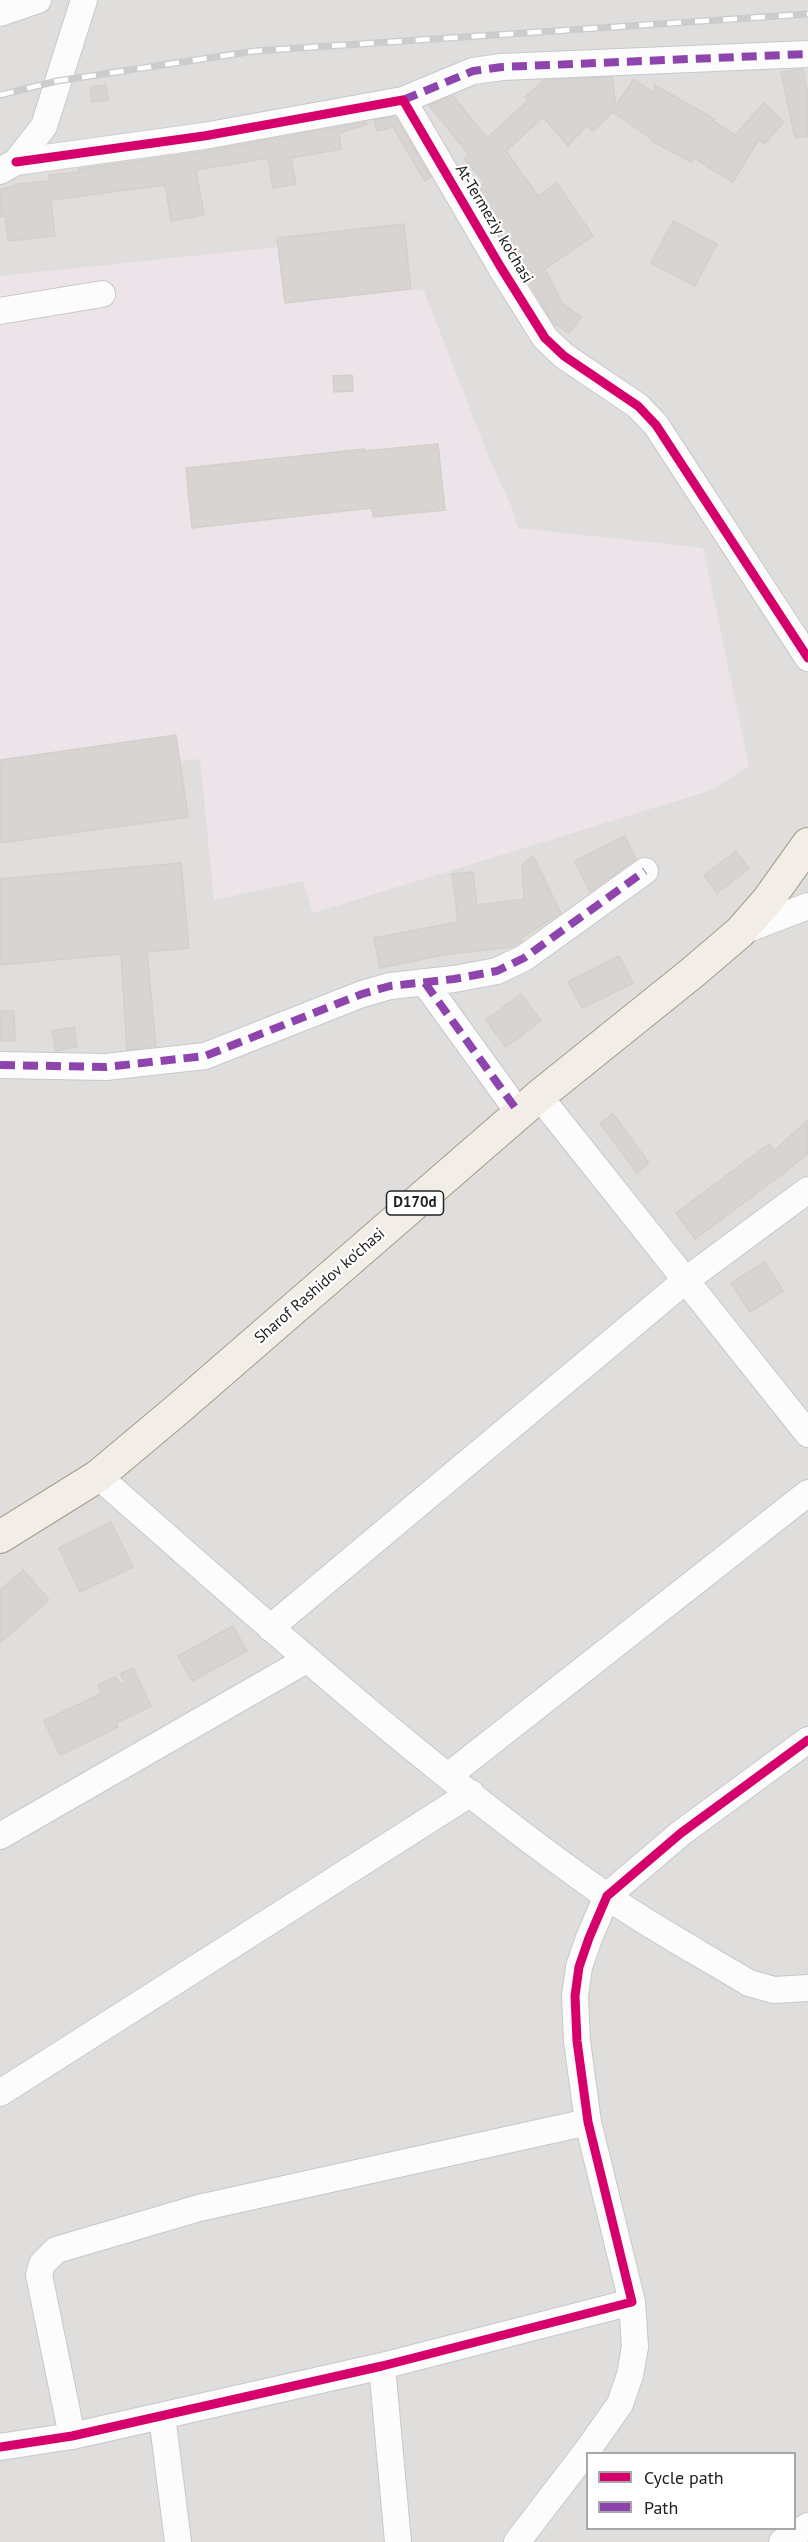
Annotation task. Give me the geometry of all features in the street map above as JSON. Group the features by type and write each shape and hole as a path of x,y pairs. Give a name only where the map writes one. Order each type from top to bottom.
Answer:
{"main road":[{"name":"Sharof Rashidov ko'chasi","path":"0,1537 98,1476 529,1104 740,932 768,900 808,844"}],"street":[{"path":"0,13 38,0"},
{"path":"8,167 44,126 84,0"},
{"path":"8,167 204,136 402,100 473,71 808,54"},
{"name":"At-Termeziy ko'chasi","path":"402,100 545,338 564,356 638,406 656,425 808,658"},
{"path":"0,311 102,294"},
{"path":"0,1065 106,1067 205,1056 362,994 390,986 425,983 497,971 524,958 645,871"},
{"path":"740,932 808,906"},
{"path":"425,983 686,1280 808,1434"},
{"path":"270,1628 686,1280 808,1190"},
{"path":"98,1476 306,1660 448,1776 607,1896 749,1983 774,1989 808,1988"},
{"path":"448,1776 808,1493"},
{"path":"0,1836 306,1660"},
{"path":"517,2542 620,2404 630,2375 635,2347 632,2302 588,2122 577,2041 575,1996 579,1966 589,1938 607,1896 681,1833 808,1740"},
{"path":"0,2092 471,1793"},
{"path":"72,2436 39,2275 42,2264 56,2250 199,2208 588,2122"},
{"path":"0,2447 72,2436 382,2366 632,2302"},
{"path":"382,2366 398,2542"},
{"path":"162,2416 178,2542"},
{"path":"782,2542 808,2526"}],"shaded area":[{"path":"0,0 808,0 808,2542 0,2542"},
{"path":"278,247 285,303 411,289 424,291 518,528 703,548 749,766 712,790 313,913 303,881 214,900 200,759 0,783 0,276"}],"building":[{"path":"803,69 808,95 808,136 795,138 781,72"},
{"path":"612,77 616,106 634,79 654,93 654,85 715,119 713,121 735,135 764,103 784,122 764,144 759,139 733,182 694,158 691,162 652,141 613,112 593,131 587,125 568,146 543,117 506,151 538,196 557,183 593,236 545,269 563,304 581,317 569,333 552,322 497,231 502,228 485,205 482,206 473,191 485,182 464,159 469,155 429,105 453,96 487,138 528,101 525,97 544,80"},
{"path":"106,85 108,100 92,102 90,87"},
{"path":"395,117 431,177 425,181 393,127 377,131 374,120"},
{"path":"366,122 367,124 339,133 341,149 291,158 296,184 273,188 268,158 196,170 204,215 171,221 165,185 51,200 55,236 8,241 5,215 0,217 0,190 18,184 49,181 49,175 207,151"},
{"path":"673,221 717,244 695,286 651,263"},
{"path":"404,224 411,289 285,303 277,238"},
{"path":"352,375 353,391 334,392 333,376"},
{"path":"438,444 445,510 373,517 372,508 192,528 186,468 364,449 364,451"},
{"path":"176,735 188,817 0,843 0,760"},
{"path":"625,836 636,859 590,892 575,861"},
{"path":"736,851 749,869 717,893 704,875"},
{"path":"533,856 561,913 521,938 522,941 511,947 443,955 380,968 374,938 458,922 452,874 473,872 477,905 524,899 522,865"},
{"path":"181,863 189,948 147,952 156,1046 127,1050 121,954 0,965 0,879"},
{"path":"619,956 633,983 582,1008 568,982"},
{"path":"521,994 541,1021 506,1047 486,1020"},
{"path":"0,1011 14,1011 15,1041 0,1041"},
{"path":"74,1027 77,1047 56,1051 52,1031"},
{"path":"613,1114 649,1163 637,1173 600,1123"},
{"path":"808,1120 808,1153 695,1239 676,1213 769,1144 774,1151"},
{"path":"765,1262 783,1291 750,1312 731,1283"},
{"path":"111,1522 133,1567 80,1592 59,1548"},
{"path":"23,1570 49,1600 0,1643 0,1590"},
{"path":"233,1626 247,1651 192,1681 178,1656"},
{"path":"133,1668 151,1706 116,1723 118,1727 60,1755 44,1721 102,1693 98,1685 115,1677 122,1685 125,1683 120,1674"}],"railway":[{"path":"0,95 57,81 255,51 808,14"}],"marked path":[{"path":"403,100 473,71 502,67 808,54"},
{"path":"0,1065 106,1067 205,1056 362,994 390,986 454,979 497,971 524,958 645,871"},
{"path":"425,983 519,1113"}],"cycle path":[{"path":"16,162 204,136 403,100 545,338 564,356 638,406 656,425 808,658"},
{"path":"0,2447 72,2436 382,2366 632,2302 588,2122 577,2041 575,1996 579,1967 607,1896 681,1833 808,1740"}]}
